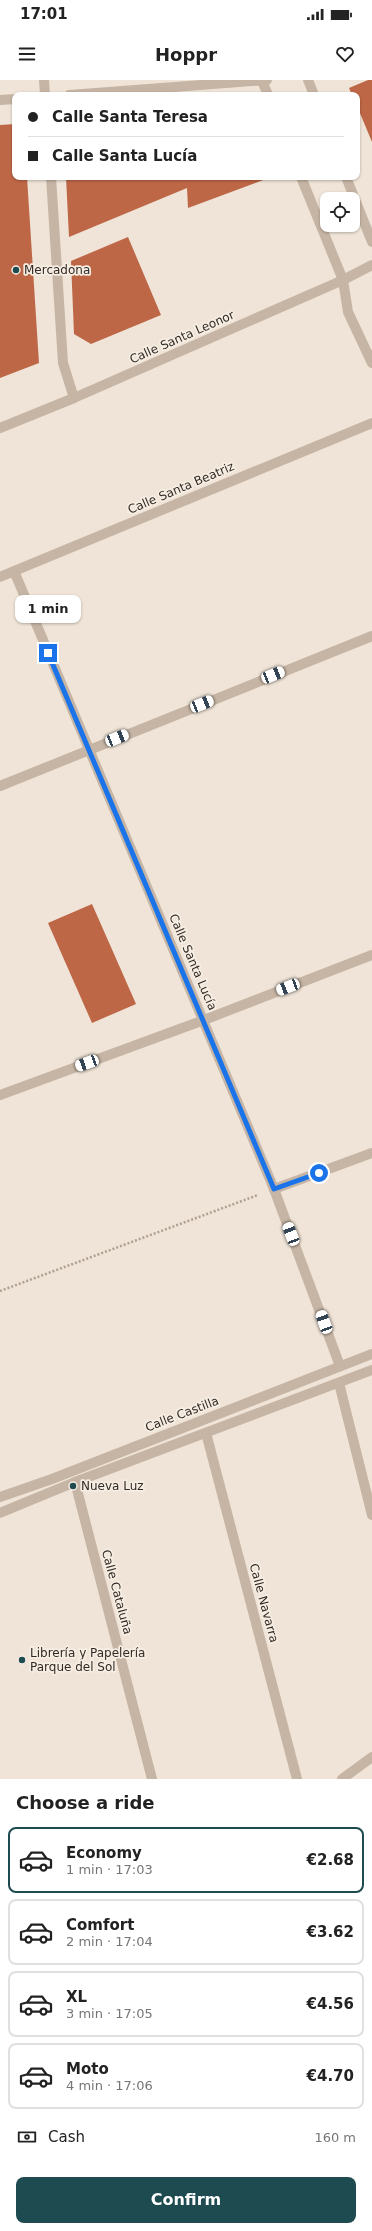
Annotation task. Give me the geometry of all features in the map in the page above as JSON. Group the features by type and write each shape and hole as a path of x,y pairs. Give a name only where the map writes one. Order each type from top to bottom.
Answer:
{"street":[{"path":"44,80 45,92"},
{"path":"308,80 313,92"},
{"path":"112,92 265,81 267,92"},
{"path":"0,100 12,99"},
{"path":"51,180 63,363 74,398"},
{"path":"302,180 343,280 348,312 372,363"},
{"path":"347,180 372,242"},
{"name":"Calle Santa Leonor","path":"0,428 74,398 343,280 372,265"},
{"name":"Calle Santa Beatriz","path":"0,577 372,423"},
{"name":"Calle Santa Lucía","path":"14,571 274,1189 340,1366"},
{"path":"0,786 88,749 372,636"},
{"path":"0,1095 204,1020 372,955"},
{"path":"274,1189 372,1154"},
{"name":"Calle Castilla","path":"0,1497 52,1479 372,1354"},
{"path":"0,1513 75,1482 372,1370"},
{"path":"339,1383 372,1514"},
{"name":"Calle Navarra","path":"206,1433 297,1779"},
{"name":"Calle Cataluña","path":"75,1482 152,1779"},
{"path":"342,1779 372,1757"}],"path":[{"path":"0,1291 274,1189"}],"building":[{"path":"368,80 372,80 372,142 360,113 360,92 351,92 349,88"},
{"name":"Mercadona","path":"12,124 12,180 27,180 39,363 0,378 0,125"},
{"path":"66,180 263,180 188,208 187,188 69,237"},
{"path":"128,237 161,315 91,344 74,334 71,261"},
{"path":"92,904 136,1004 92,1023 48,923"}],"place":[{"name":"Mercadona","path":"16,270"},
{"name":"Nueva Luz","path":"73,1486"},
{"name":"Librería y Papelería Parque del Sol","path":"22,1660"}],"route":[{"path":"48,653 274,1189 319,1173"}]}
